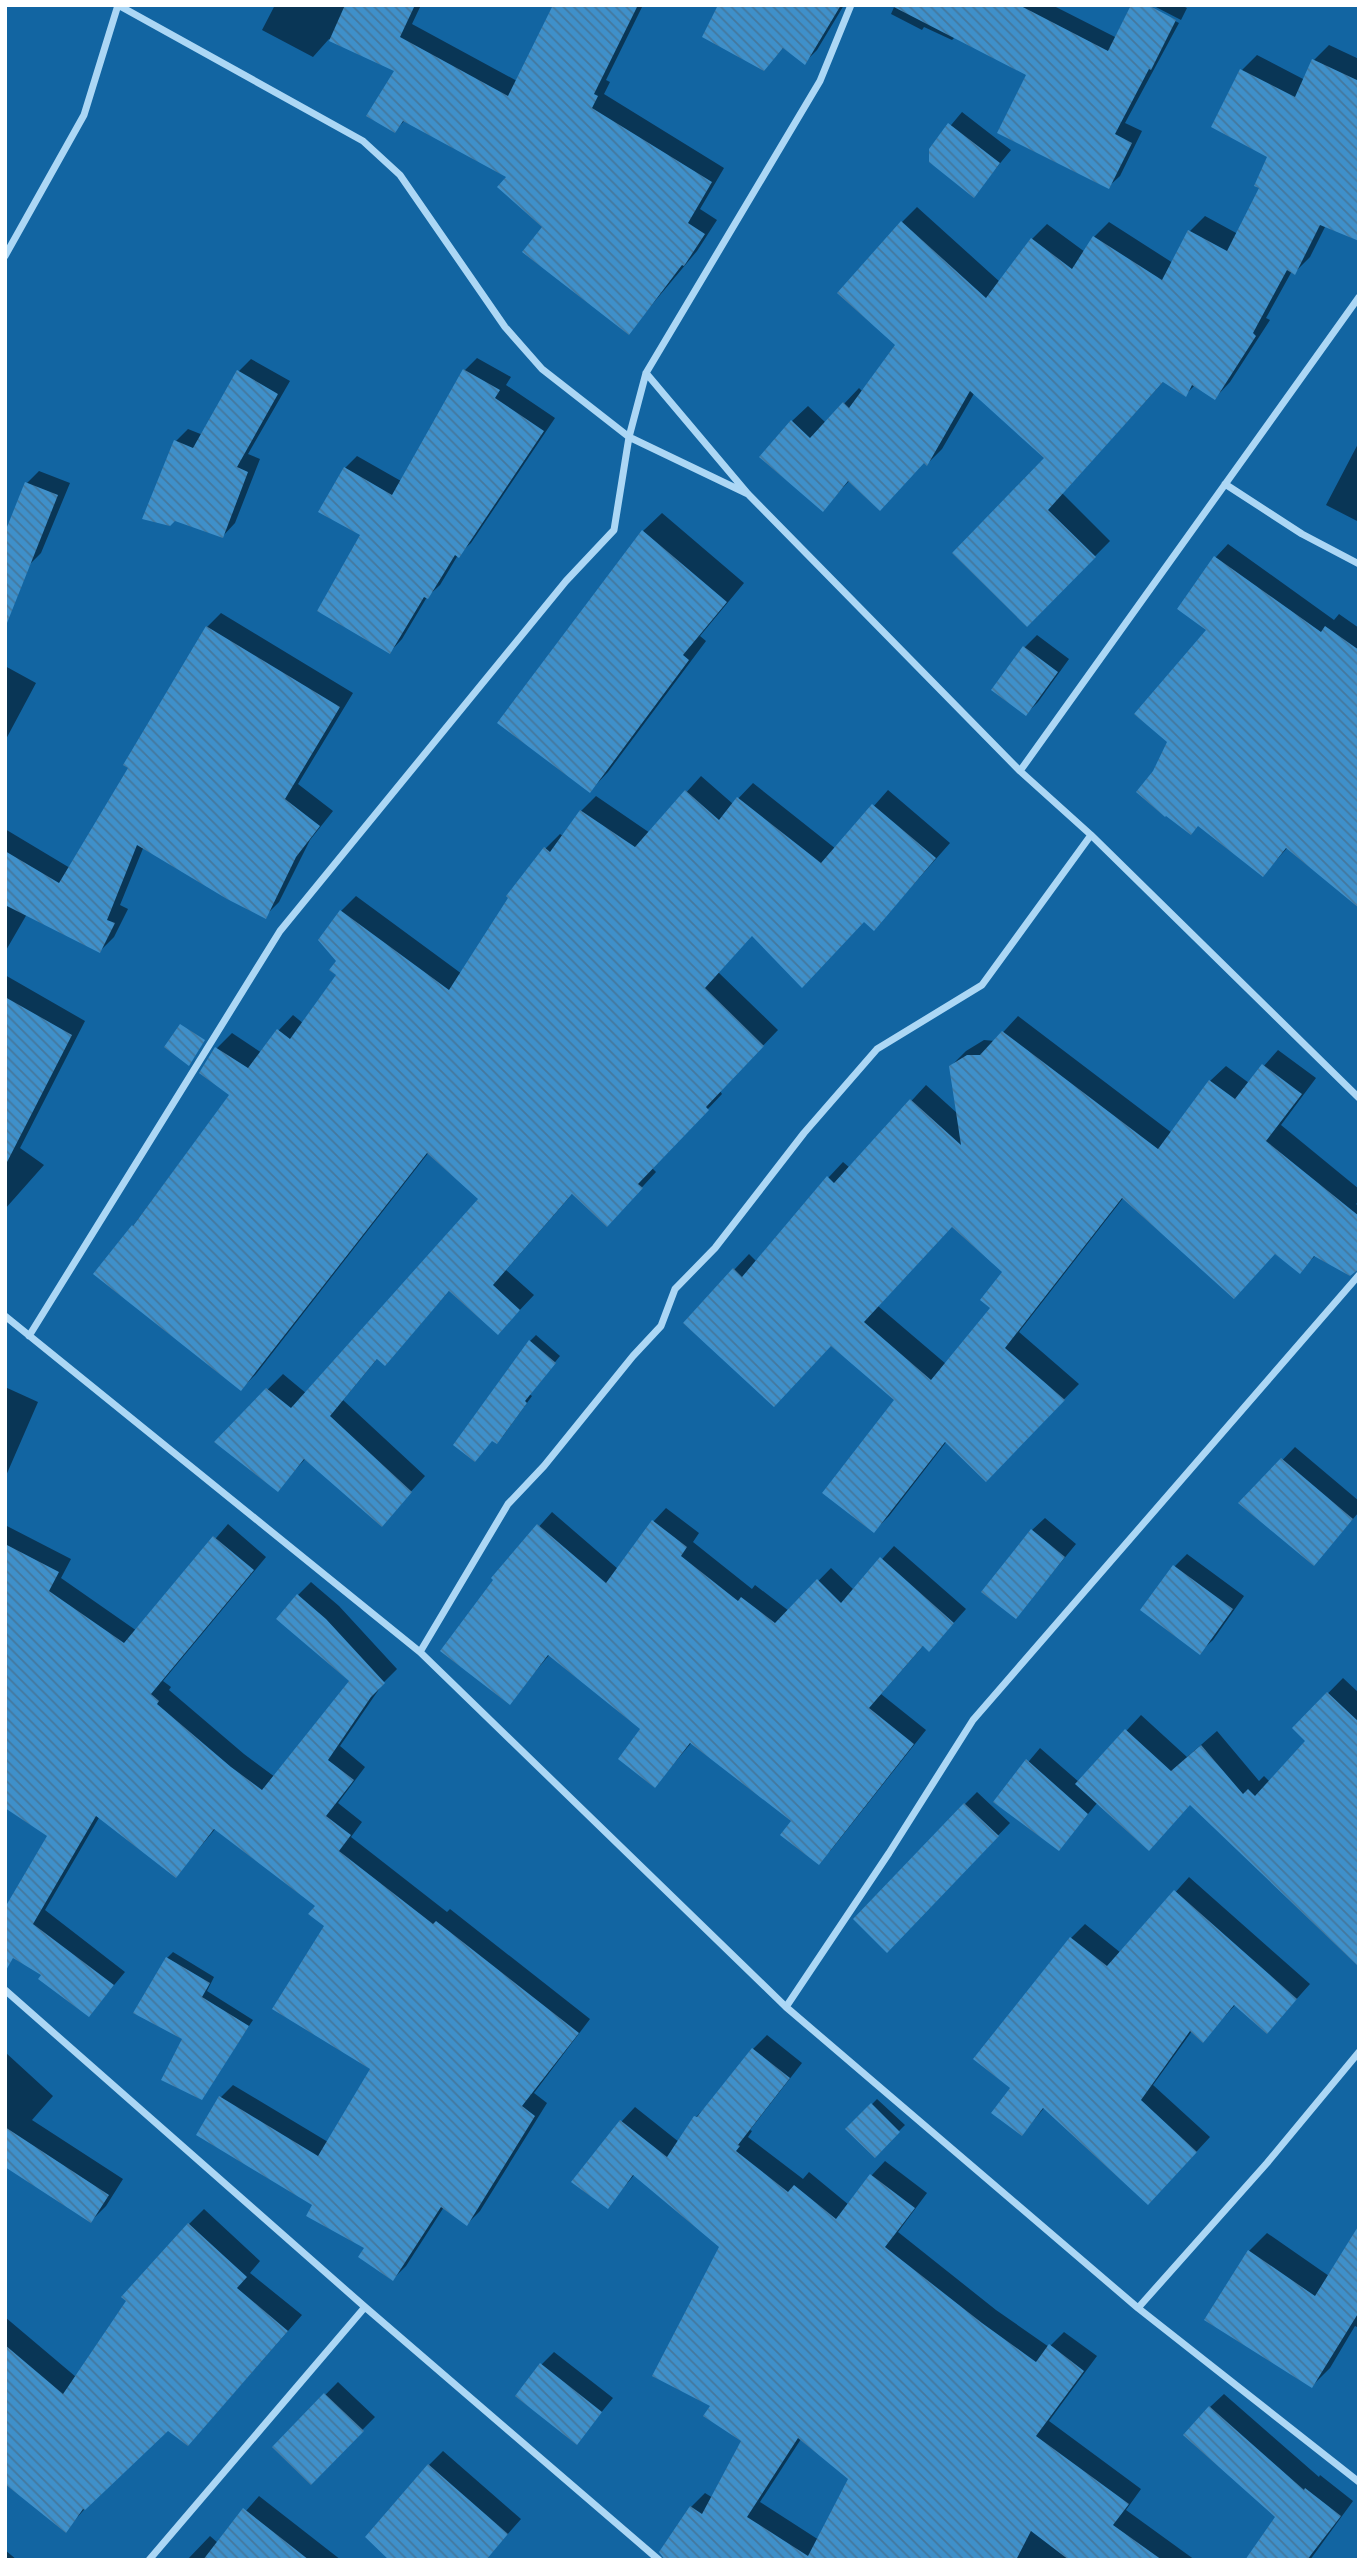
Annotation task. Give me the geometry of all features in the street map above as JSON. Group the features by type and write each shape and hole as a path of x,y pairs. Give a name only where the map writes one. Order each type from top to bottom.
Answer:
{"street":[{"path":"5,256 84,115 118,5 363,141 400,175 505,327 542,369 629,437 748,494"},
{"path":"29,1336 280,931 557,591 614,530 629,437 646,373 820,81 851,5"},
{"path":"1020,771 1359,298"},
{"path":"646,373 748,494 1020,771 1091,835 1359,1098"},
{"path":"1225,484 1302,534 1359,564"},
{"path":"420,1652 508,1504 544,1466 633,1356 661,1326 675,1289 715,1248 804,1133 877,1049 982,985 1091,835"},
{"path":"786,2007 889,1853 973,1720 1359,1275"},
{"path":"5,1316 420,1652 786,2007 1138,2308 1359,2482"},
{"path":"5,1990 365,2307 659,2560"},
{"path":"1138,2308 1267,2163 1359,2052"},
{"path":"149,2560 365,2307"}],"building":[{"path":"345,5 415,5 400,37 508,96 553,5 638,5 594,94 598,96 592,108 712,182 688,223 705,234 684,266 682,265 629,335 522,252 542,227 497,187 506,177 403,121 395,133 366,116 394,71 329,41"},
{"path":"718,5 841,5 805,65 783,48 764,71 702,37"},
{"path":"890,5 1019,5 1108,51 1131,5 1148,5 1176,20 1115,134 1132,143 1109,189 997,133 1026,75"},
{"path":"1312,59 1359,81 1359,241 1320,225 1295,275 1287,270 1253,333 1256,336 1215,400 1192,385 1186,397 1163,382 1048,510 1096,557 1027,627 952,553 1044,458 970,391 927,466 924,463 880,511 848,481 823,512 759,457 791,420 810,438 843,402 849,408 895,345 837,293 901,221 986,298 1031,238 1072,269 1093,236 1162,280 1188,230 1227,251 1259,188 1254,186 1267,157 1211,127 1240,69 1295,97"},
{"path":"948,123 1000,163 974,198 929,162 929,149"},
{"path":"463,369 500,390 495,398 544,431 459,558 455,555 428,599 424,597 390,654 317,611 360,535 318,512 344,467 392,495"},
{"path":"237,370 278,394 237,467 248,472 223,538 175,521 170,526 142,519 174,440 193,448"},
{"path":"25,482 58,495 7,623 5,532"},
{"path":"642,530 727,602 683,655 689,660 590,793 497,723"},
{"path":"1214,556 1321,632 1325,626 1359,650 1359,908 1286,848 1263,877 1198,826 1191,835 1136,792 1153,771 1167,742 1134,714 1206,630 1177,609"},
{"path":"206,626 340,707 285,799 320,826 296,857 266,919 137,845 107,920 115,923 100,953 5,905 5,851 59,883 128,768 123,765"},
{"path":"1023,646 1058,672 1026,716 991,690"},
{"path":"685,790 719,820 737,797 821,863 872,804 936,858 874,931 864,922 802,988 752,936 705,988 764,1046 706,1107 709,1110 638,1184 643,1188 607,1227 572,1194 493,1285 520,1310 498,1335 449,1291 385,1366 377,1359 330,1416 412,1492 382,1527 304,1459 278,1492 214,1442 266,1388 291,1408 478,1199 427,1153 241,1391 93,1274 133,1226 229,1095 199,1073 215,1047 248,1068 277,1029 290,1039 336,975 329,970 336,961 318,940 340,910 449,990 508,898 506,896 544,847 550,852 580,810 635,847"},
{"path":"5,997 72,1035 5,1166"},
{"path":"180,1024 205,1040 189,1066 164,1047"},
{"path":"1002,1031 1158,1149 1209,1080 1235,1099 1262,1064 1302,1094 1266,1141 1359,1216 1359,1269 1350,1276 1314,1256 1300,1274 1275,1254 1234,1299 1122,1198 1005,1348 1065,1400 986,1482 945,1442 874,1533 822,1493 894,1400 831,1346 774,1407 683,1323 733,1268 742,1277 827,1176 834,1183 910,1099 961,1145 949,1066 967,1055 980,1055","holes":["952,1227 1002,1272 980,1300 990,1308 931,1380 864,1322"]},
{"path":"529,1340 556,1363 525,1401 527,1403 497,1444 492,1441 475,1462 453,1445"},
{"path":"1281,1458 1353,1519 1314,1566 1238,1503"},
{"path":"652,1520 687,1547 681,1556 738,1601 741,1597 775,1623 817,1579 841,1603 880,1557 954,1623 929,1652 923,1646 869,1708 914,1744 819,1865 780,1835 791,1821 690,1743 655,1788 618,1759 640,1729 548,1655 510,1705 440,1651 493,1580 491,1578 537,1524 606,1583"},
{"path":"1031,1529 1065,1557 1016,1619 981,1592"},
{"path":"213,1536 254,1570 151,1694 159,1701 157,1704 262,1790 349,1681 276,1619 297,1594 326,1619 385,1683 371,1697 328,1760 354,1780 326,1816 351,1835 339,1851 433,1924 436,1921 579,2033 522,2106 535,2116 467,2226 441,2207 393,2281 358,2257 364,2248 306,2216 312,2205 196,2135 219,2096 318,2156 370,2069 272,2009 324,1926 308,1914 315,1906 214,1829 176,1878 96,1816 33,1924 114,1985 89,2017 38,1979 41,1975 13,1958 5,1972 5,1903 7,1904 47,1836 5,1808 5,1544 59,1572 49,1591 124,1643"},
{"path":"1173,1565 1233,1609 1200,1655 1140,1610"},
{"path":"1327,1692 1359,1722 1359,1967 1190,1805 1149,1851 1075,1784 1125,1729 1171,1771 1201,1745 1243,1794 1248,1789 1255,1796 1305,1741 1292,1728"},
{"path":"1026,1759 1088,1814 1059,1851 993,1802"},
{"path":"964,1803 999,1836 887,1953 853,1919"},
{"path":"1174,1890 1297,1999 1267,2034 1234,2005 1203,2043 1190,2031 1141,2100 1197,2152 1148,2205 1043,2108 1022,2136 991,2113 1010,2088 973,2059 1070,1937 1107,1966"},
{"path":"166,1957 210,1983 202,1997 249,2026 202,2100 161,2080 182,2039 133,2013"},
{"path":"752,2048 790,2078 736,2151 788,2192 794,2185 836,2219 870,2174 915,2208 885,2247 1036,2362 1049,2344 1084,2371 1036,2436 1129,2504 1113,2525 1162,2560 1069,2560 1031,2531 1016,2560 665,2560 659,2552 690,2506 702,2514 741,2441 703,2416 710,2406 652,2376 719,2247 633,2175 608,2209 571,2182 620,2120 667,2157 694,2116 697,2117","holes":["798,2438 848,2479 808,2556 747,2517"]},
{"path":"871,2103 900,2132 875,2158 845,2129"},
{"path":"5,2127 109,2195 91,2223 5,2167"},
{"path":"188,2223 247,2277 237,2288 288,2331 188,2446 168,2431 83,2509 66,2533 5,2484 5,2345 63,2394 126,2301 121,2297"},
{"path":"1359,2225 1359,2312 1312,2388 1204,2320 1248,2250 1315,2296"},
{"path":"540,2363 602,2412 577,2445 515,2396"},
{"path":"324,2393 364,2431 311,2485 272,2447"},
{"path":"1209,2406 1304,2490 1305,2488 1341,2516 1307,2560 1245,2560 1275,2517 1183,2435"},
{"path":"428,2464 508,2534 486,2560 389,2560 365,2537"},
{"path":"243,2508 309,2560 203,2560"}]}
